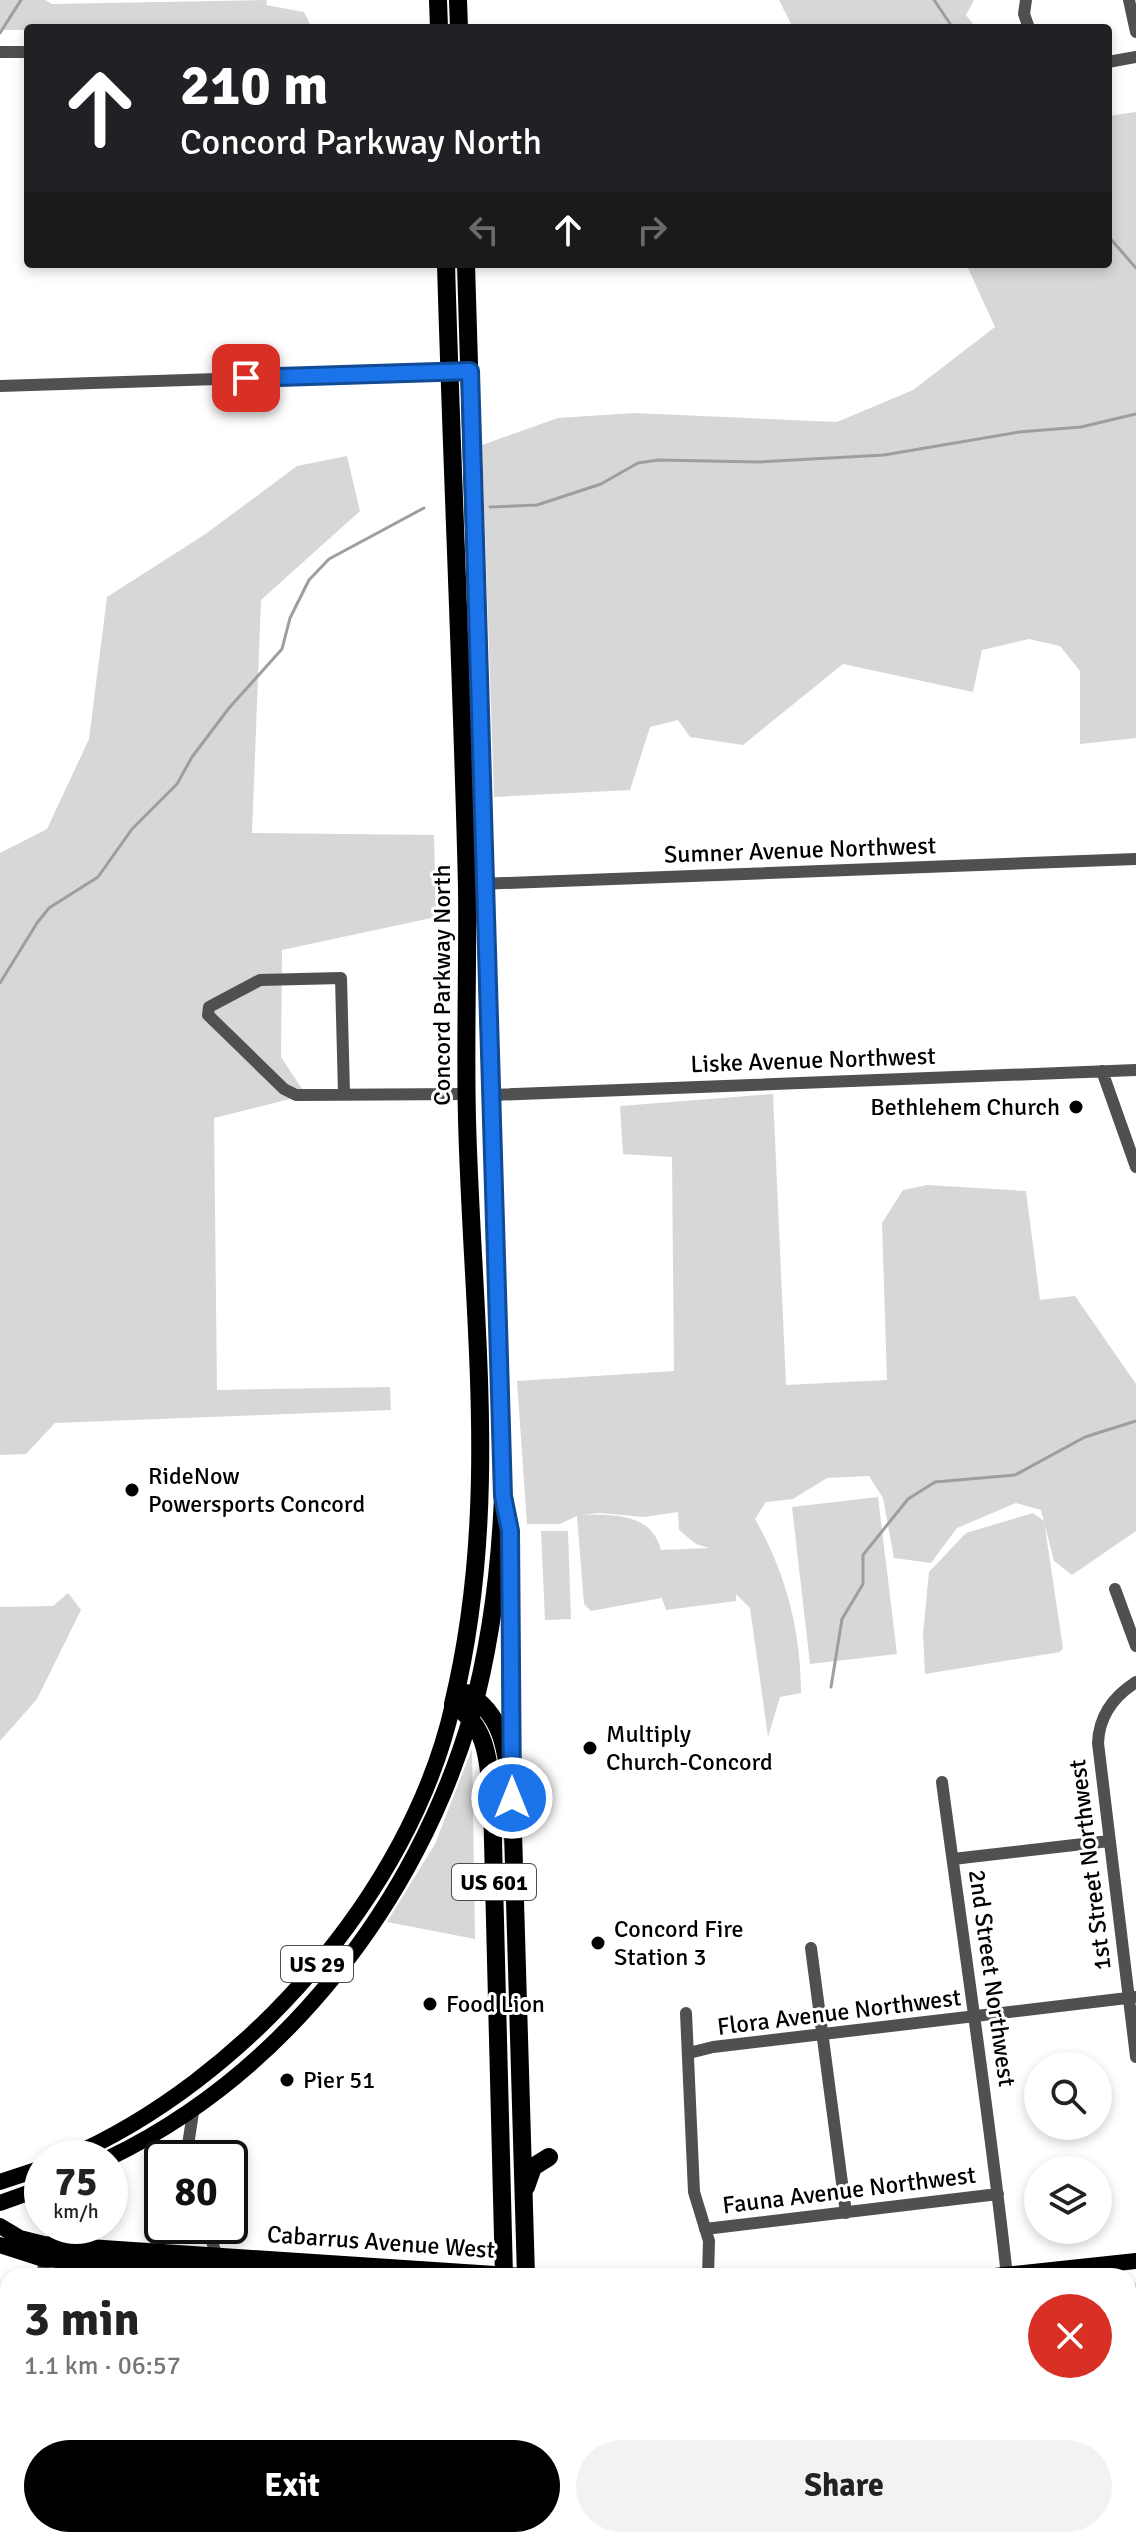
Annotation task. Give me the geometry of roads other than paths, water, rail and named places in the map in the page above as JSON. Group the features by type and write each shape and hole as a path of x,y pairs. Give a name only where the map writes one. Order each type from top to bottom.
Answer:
{"highway":[{"path":"438,0 439,24"},
{"path":"458,0 459,24"},
{"name":"Concord Parkway North","path":"446,268 476,884 492,1095 503,1496 495,1603 474,1707"},
{"name":"Concord Parkway North","path":"455,1696 480,1543 478,1347 467,1094 468,995 476,884 466,268"},
{"path":"468,995 478,1015 482,1087 492,1095"},
{"path":"467,1094 476,1099 480,1117 487,1197 497,1249"},
{"path":"478,1347 499,1346"},
{"name":"US 601","path":"503,1496 510,1531 512,1798 524,2202 515,2268"},
{"path":"455,1696 474,1707 489,1710 506,1746 512,1798"},
{"name":"US 601","path":"474,1707 489,1771 514,2268"},
{"path":"497,1950 517,1950"},
{"path":"522,2132 530,2150 549,2157 540,2161 528,2176 524,2202"}],"main road":[{"name":"US 29","path":"99,2140 197,2080 247,2038 302,1983 348,1924 386,1866 421,1796 455,1696"},
{"name":"US 29","path":"128,2147 194,2106 282,2033 318,1995 369,1929 408,1867 439,1804 474,1707"},
{"path":"0,2182 24,2174"},
{"path":"0,2203 24,2194"},
{"name":"Cabarrus Avenue West","path":"0,2226 20,2238 44,2260 216,2254 407,2268"},
{"name":"Cabarrus Avenue West","path":"0,2245 44,2260 170,2268"},
{"path":"139,2266 148,2259 211,2261 216,2254"},
{"path":"1074,2268 1136,2261"},
{"path":"351,2268 354,2264"},
{"path":"235,2268 245,2265 296,2268"}],"street":[{"path":"1026,0 1024,14 1028,24"},
{"path":"1129,0 1136,32"},
{"path":"0,52 24,52"},
{"path":"1112,61 1136,57"},
{"path":"0,386 470,371"},
{"name":"Sumner Avenue Northwest","path":"476,884 1136,859"},
{"path":"344,1093 341,978 260,980 209,1007 208,1015 284,1089 296,1095 467,1094"},
{"name":"Liske Avenue Northwest","path":"492,1095 1136,1070"},
{"path":"1102,1071 1136,1167"},
{"path":"1115,1589 1136,1646"},
{"name":"1st Street Northwest","path":"1136,1682 1112,1702 1098,1729 1109,1841 1132,1998 1136,2057"},
{"name":"2nd Street Northwest","path":"942,1782 977,2018 998,2194 1003,2268"},
{"path":"953,1859 1109,1841"},
{"path":"811,1948 846,2213"},
{"name":"Flora Avenue Northwest","path":"689,2053 713,2047 824,2037 1132,1998"},
{"path":"686,2013 694,2192 705,2229"},
{"path":"189,2140 194,2106"},
{"path":"173,2121 189,2137"},
{"name":"Fauna Avenue Northwest","path":"709,2268 710,2245 705,2229 998,2194"},
{"path":"213,2244 216,2254"}],"waterway":[{"path":"0,33 21,0"},
{"path":"934,0 950,24"},
{"path":"1112,241 1136,268"},
{"path":"490,507 537,505 601,484 638,463 658,460 759,462 884,455 1019,432 1081,427 1136,414"},
{"path":"0,983 49,908 98,877 132,829 177,784 192,757 229,708 282,649 290,618 309,580 329,559 424,508"},
{"path":"831,1687 842,1619 863,1584 863,1555 908,1499 935,1482 1015,1475 1085,1437 1136,1421"}],"place":[{"name":"Bethlehem Church","path":"1076,1107"},
{"name":"RideNow Powersports Concord","path":"132,1490"},
{"name":"Multiply Church-Concord","path":"590,1748"},
{"name":"Concord Fire Station 3","path":"598,1943"},
{"name":"Food Lion","path":"430,2004"},
{"name":"Pier 51","path":"287,2080"}]}
